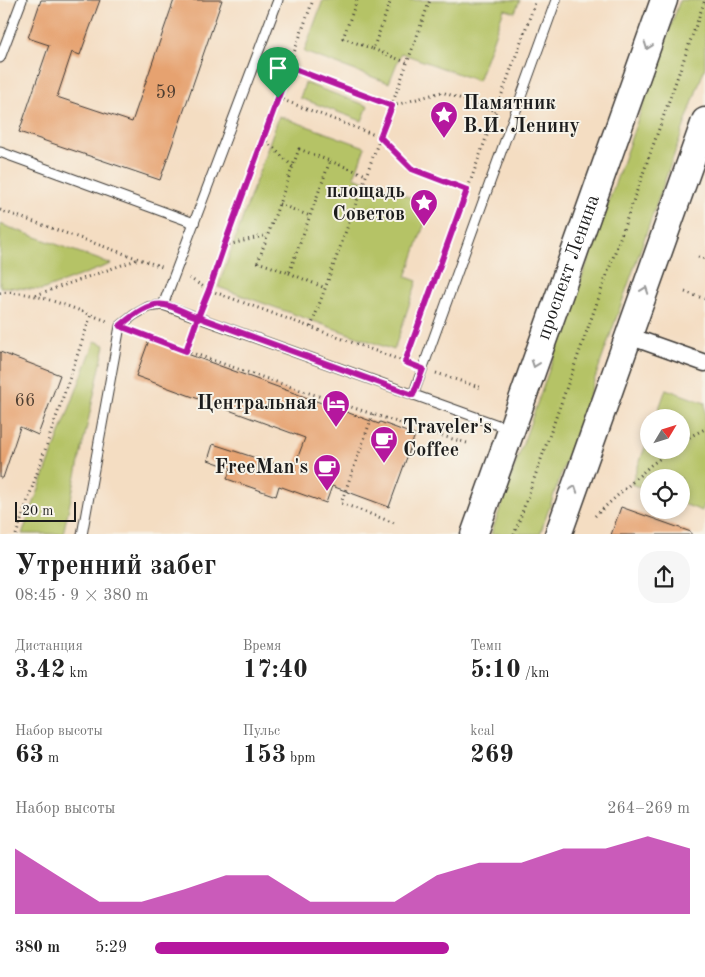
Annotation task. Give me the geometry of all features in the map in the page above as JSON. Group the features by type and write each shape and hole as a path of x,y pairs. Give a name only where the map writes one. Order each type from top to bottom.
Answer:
{"main road":[{"name":"проспект Ленина","path":"474,534 664,0"},
{"path":"558,534 705,120"}],"street":[{"path":"629,336 705,363"}],"lane":[{"path":"0,58 22,0"},
{"path":"163,305 278,0"},
{"path":"413,395 556,0"},
{"path":"0,152 194,224"},
{"path":"82,534 120,326 148,307 163,305 512,430"}],"path":[{"path":"186,351 313,0"},
{"path":"357,0 343,38 408,63"},
{"path":"373,49 391,0"},
{"path":"311,327 430,0"},
{"path":"405,362 536,0"},
{"path":"514,534 705,0"},
{"path":"289,67 392,106 442,92 496,111"},
{"path":"278,98 380,137 412,169 467,190"},
{"path":"263,138 292,167"},
{"path":"325,288 258,262 267,235 299,150 366,175"},
{"path":"288,273 330,161"},
{"path":"279,204 310,216"},
{"path":"0,210 176,271 209,290 423,369 482,388"},
{"path":"224,246 267,235"},
{"path":"698,257 705,259"},
{"path":"36,296 140,259"},
{"path":"685,292 705,299"},
{"path":"0,293 36,296 186,351 430,433 467,443"},
{"path":"16,534 91,315"},
{"path":"373,414 341,503 396,524"},
{"path":"690,437 705,430"},
{"path":"595,516 658,459"}],"green space":[{"path":"323,0 520,0 515,12 504,9 478,81 401,53 389,83 304,52"},
{"path":"680,0 705,0 705,67 540,534 491,534"},
{"path":"305,83 368,106 362,121 300,98"},
{"path":"279,116 365,147 354,177 431,205 406,277 417,281 394,350 218,287"},
{"path":"0,224 111,264 42,290 0,287"},
{"path":"95,341 105,345 63,534 22,534"},
{"path":"666,389 705,403 705,503 702,511 690,506 690,469 640,469 640,488 631,484 641,459 690,459 690,409 659,409"}],"building":[{"path":"41,0 100,0 80,55 72,52 57,97 132,122 174,0 222,0 160,180 19,132 49,45 28,38"},
{"path":"149,340 379,424 380,422 415,435 389,507 332,486 326,503 279,486 276,496 227,479 231,468 208,460 213,444 293,470 305,438 136,376"},
{"path":"0,352 60,375 38,435 20,427 3,478 0,478"},
{"path":"621,507 640,514 640,519 655,519 691,532 691,534 611,534"}],"place":[{"name":"Памятник В.И. Ленину","path":"444,139"},
{"name":"площадь Советов","path":"424,227"},
{"name":"Центральная","path":"336,428"},
{"name":"Traveler's Coffee","path":"384,464"},
{"name":"FreeMan's","path":"327,492"}],"route":[{"path":"278,98 198,317 163,305 148,307 120,326 186,351 198,317 413,395 423,369 405,362 467,190 412,169 380,137 392,106 289,67 278,98"}]}
